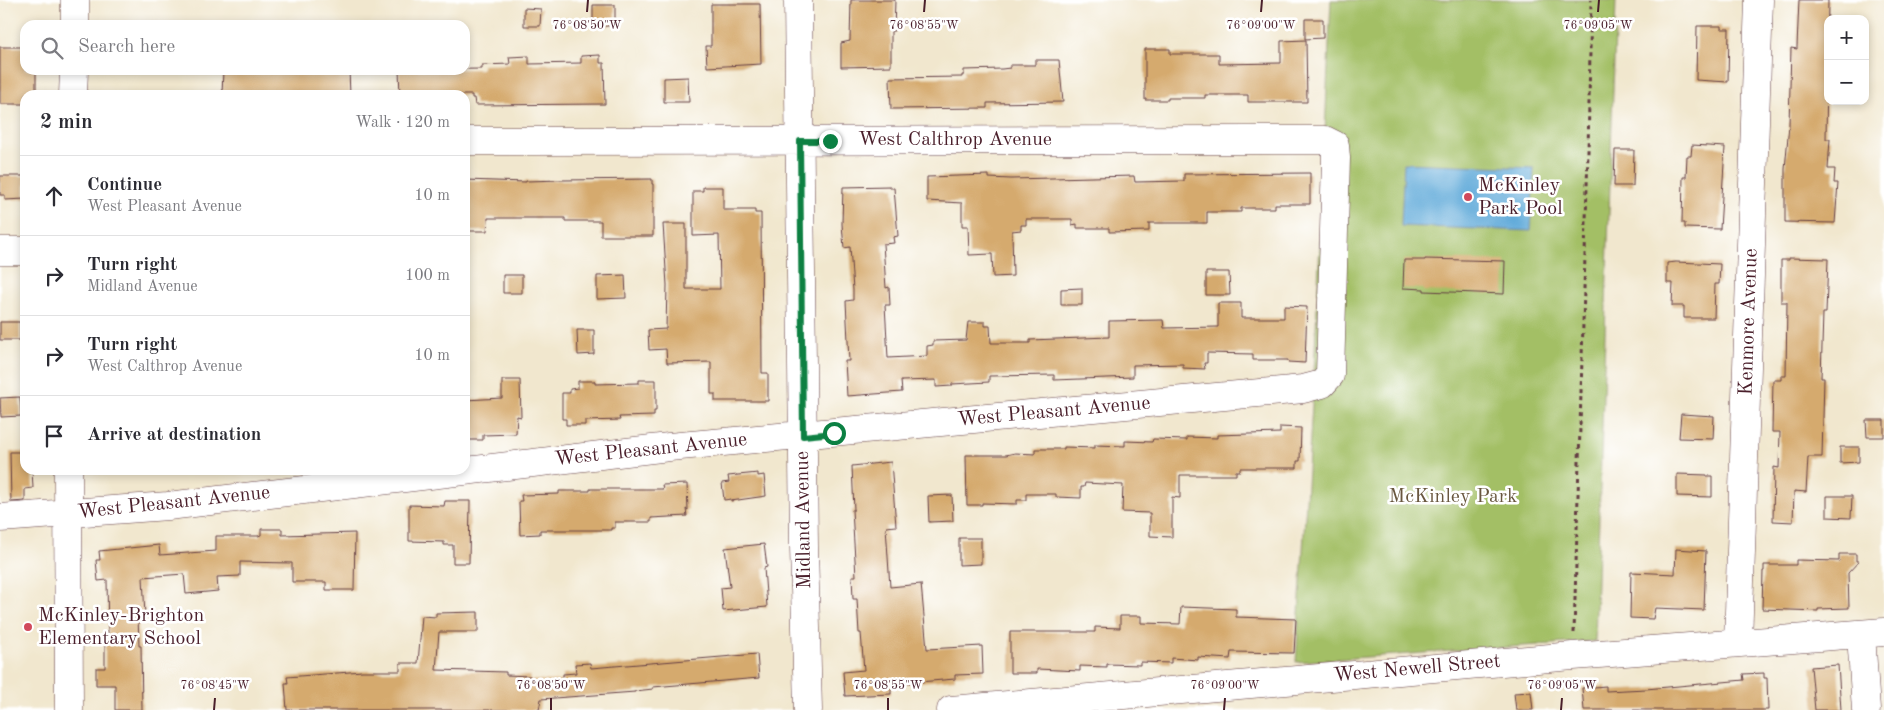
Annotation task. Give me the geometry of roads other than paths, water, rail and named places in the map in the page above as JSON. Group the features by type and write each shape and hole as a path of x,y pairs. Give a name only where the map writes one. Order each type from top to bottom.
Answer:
{"street":[{"path":"75,0 75,20"},
{"name":"Midland Avenue","path":"798,0 808,710"},
{"name":"Kenmore Avenue","path":"1738,643 1759,0"},
{"path":"73,90 74,75"},
{"name":"West Calthrop Avenue","path":"470,142 1325,140"},
{"name":"West Pleasant Avenue","path":"470,470 669,447 1303,389 1322,384 1330,375 1336,158 1335,145 1325,140"},
{"path":"0,250 20,251"},
{"path":"68,475 70,710"},
{"name":"West Pleasant Avenue","path":"0,518 168,506 431,475"},
{"path":"1866,710 1872,633"},
{"name":"West Newell Street","path":"951,710 1573,656 1872,633"}],"water":[{"name":"McKinley Park Pool","path":"1404,163 1534,168 1531,231 1401,226"}],"place":[{"name":"McKinley Park Pool","path":"1468,197"},
{"name":"McKinley-Brighton Elementary School","path":"28,627"}],"park label":[{"name":"McKinley Park","path":"1453,497"}]}
